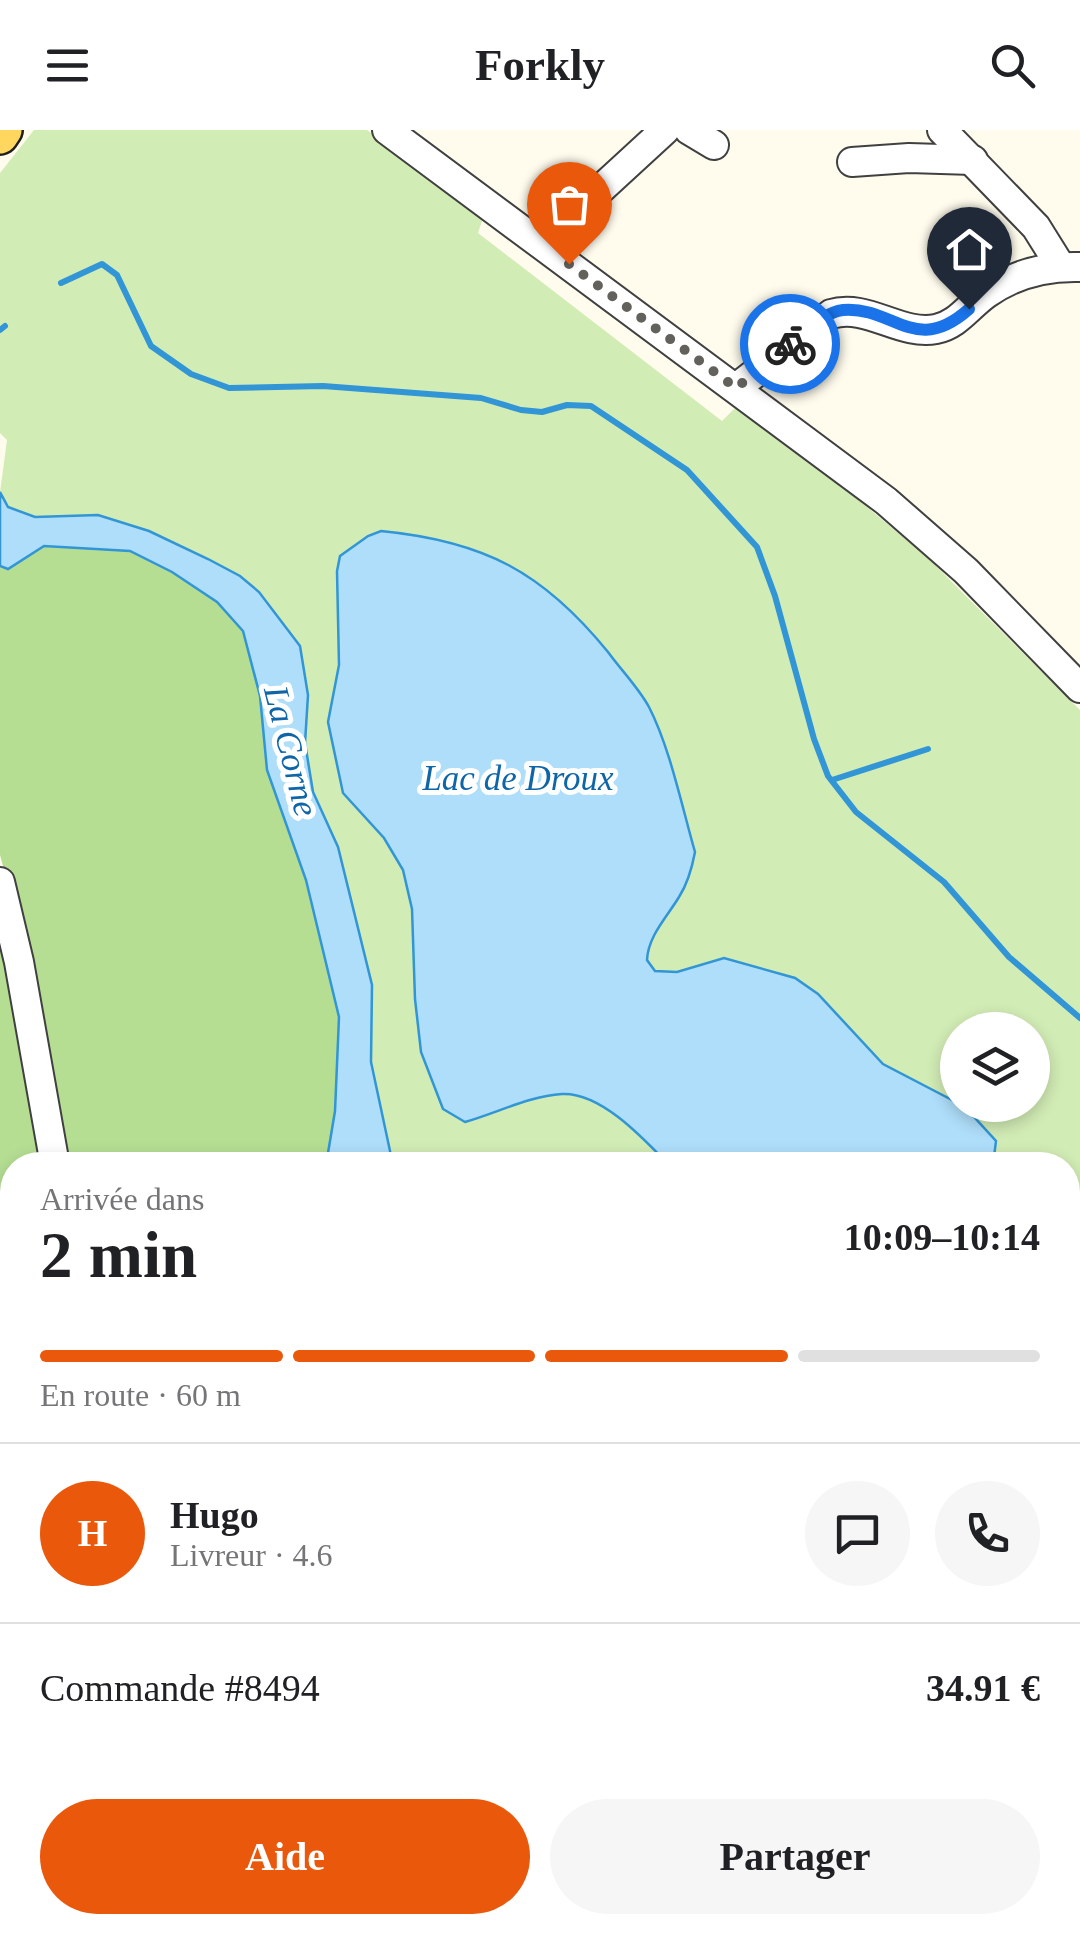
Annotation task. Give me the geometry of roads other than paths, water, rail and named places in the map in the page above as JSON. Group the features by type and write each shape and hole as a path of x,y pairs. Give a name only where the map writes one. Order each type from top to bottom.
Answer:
{"street":[{"path":"387,130 923,532 1080,688"},
{"path":"542,243 666,130"},
{"path":"689,130 714,144"},
{"path":"942,130 1070,267"},
{"path":"852,162 909,158 974,160"},
{"path":"736,388 831,314 844,310 934,330 954,323 985,294 1008,281 1040,269 1070,267"},
{"path":"0,882 19,962 53,1152"}],"water":[{"name":"La Corne","path":"0,492 8,507 35,517 98,515 149,531 240,576 259,592 300,646 308,695 305,743 313,792 338,847 372,985 371,1062 390,1152 328,1152 335,1111 339,1017 306,880 267,770 260,696 243,631 217,602 172,572 130,551 44,546 8,569 0,566"},
{"name":"Lac de Droux","path":"381,531 418,536 451,543 509,565 560,601 584,624 645,700 669,759 695,852 685,886 651,943 647,960 655,971 677,972 724,958 795,978 818,994 883,1064 940,1094 940,1122 979,1122 996,1141 995,1152 656,1152 621,1119 577,1095 537,1098 465,1122 443,1109 421,1052 412,909 403,870 384,838 343,793 328,722 339,665 340,556"}],"waterway":[{"path":"61,283 102,264 117,275 151,346 191,374 229,388 323,386 481,398 542,412 567,405 591,406 687,470 757,547 828,776 856,812 944,882 1009,957 1080,1018"},
{"path":"0,330 5,326"},
{"path":"832,780 928,749"}]}
